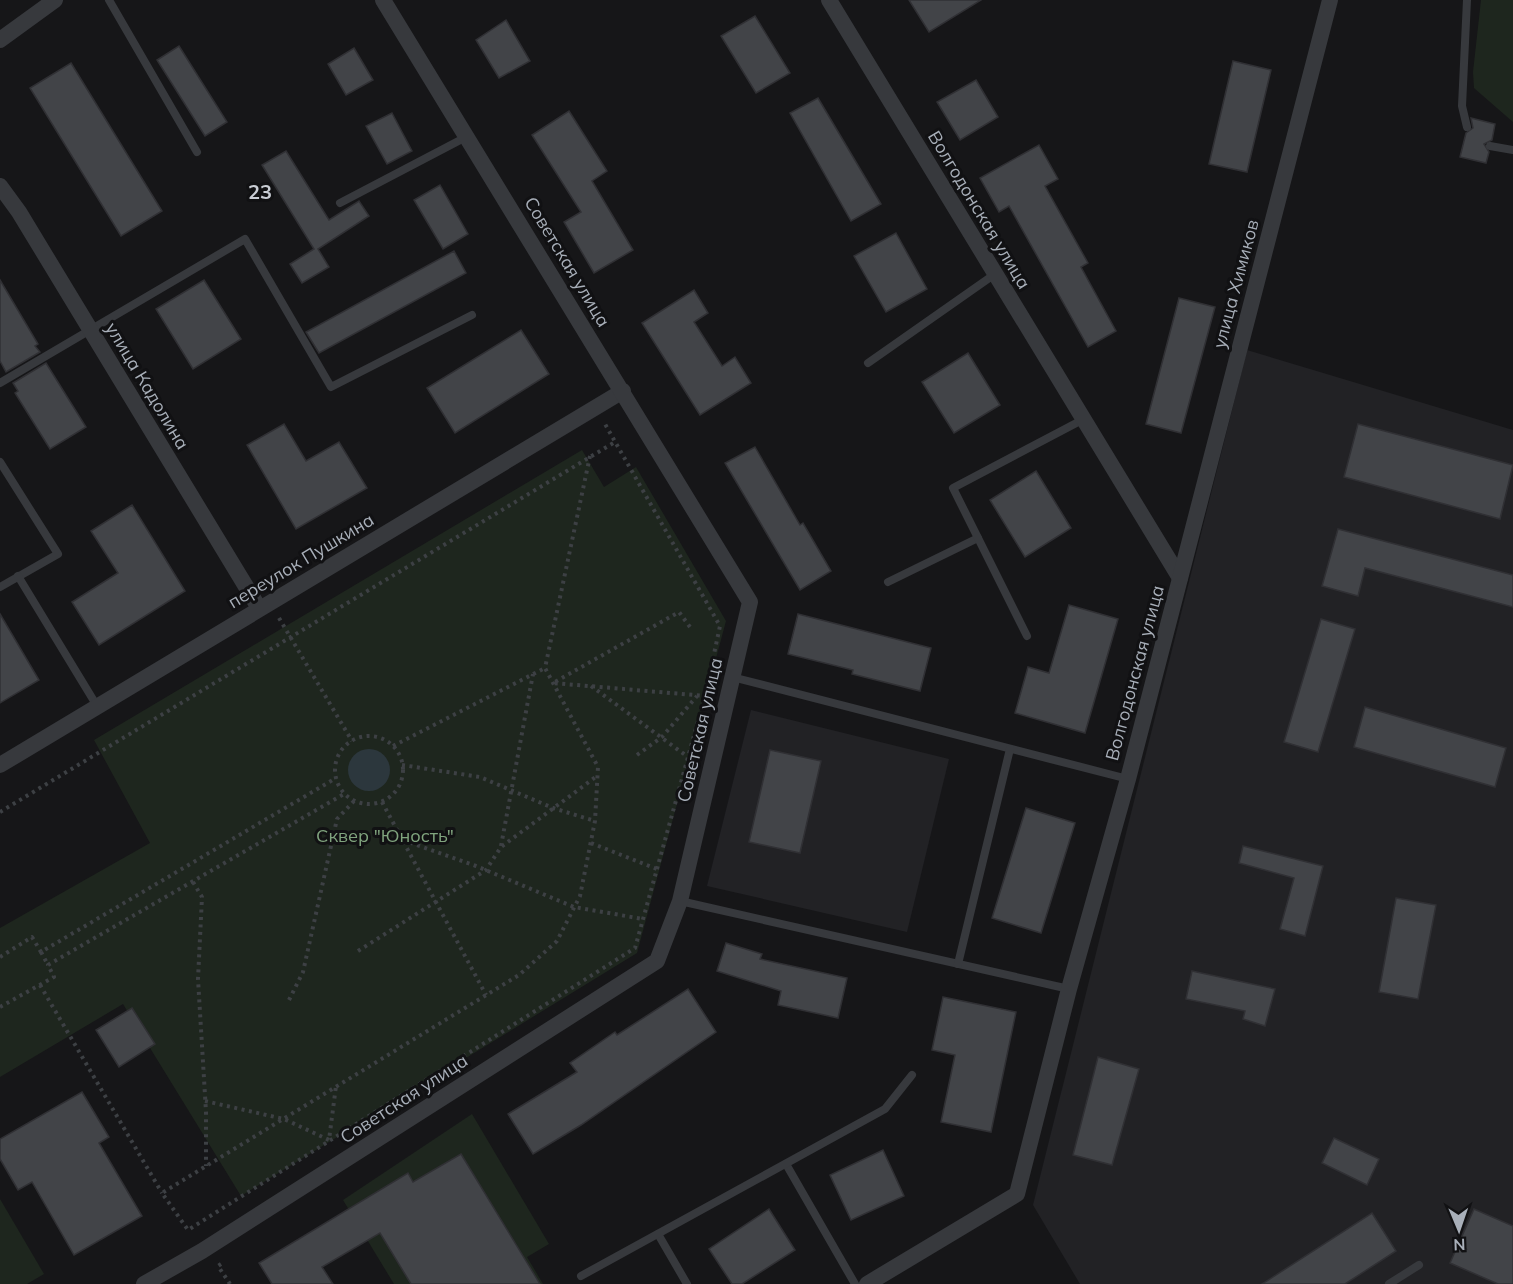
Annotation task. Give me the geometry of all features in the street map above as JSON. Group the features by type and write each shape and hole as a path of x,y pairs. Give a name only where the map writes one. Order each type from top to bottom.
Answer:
{"street":[{"path":"0,40 55,0"},
{"name":"Советская улица","path":"144,1284 191,1258 657,961 680,901 750,602 383,0"},
{"name":"Волгодонская улица","path":"829,0 1180,578 1128,779 1069,989 1017,1194 867,1284"},
{"name":"улица Химиков","path":"1180,578 1330,0"},
{"name":"улица Кадолина","path":"0,186 90,329 259,608"},
{"name":"переулок Пушкина","path":"0,765 622,391"}],"lane":[{"path":"109,0 197,152"},
{"path":"1467,0 1462,106 1467,127"},
{"path":"340,203 468,136"},
{"path":"1490,146 1513,150"},
{"path":"0,383 245,239 331,387 472,315"},
{"path":"868,363 995,274"},
{"path":"1027,636 953,488 1084,419"},
{"path":"0,462 58,554 0,587"},
{"path":"888,582 978,538"},
{"path":"18,576 97,706"},
{"path":"732,677 1128,779"},
{"path":"957,964 1010,748"},
{"path":"680,901 1069,989"},
{"path":"581,1276 885,1109 912,1075"},
{"path":"786,1164 855,1284"},
{"path":"658,1234 687,1284"},
{"path":"1389,1284 1419,1265"}],"path":[{"path":"0,812 615,442 720,626 705,696 635,948 188,1230 162,1193 40,985"},
{"path":"162,1193 519,975 557,941 580,896 596,821 598,767 545,668 590,456"},
{"path":"259,608 280,619 352,741"},
{"path":"553,682 680,612 690,627"},
{"path":"393,746 545,668"},
{"path":"501,847 533,674"},
{"path":"553,682 727,699"},
{"path":"591,686 688,757"},
{"path":"637,755 662,737 697,696"},
{"path":"373,737 393,746 402,765 399,787 382,802 368,804 354,801 344,794 336,778 338,757 352,741 373,737"},
{"path":"402,765 480,777 553,808 596,821"},
{"path":"358,951 486,870 501,847 597,776"},
{"path":"41,952 336,778"},
{"path":"48,965 344,794"},
{"path":"290,1000 303,972 338,819 354,801"},
{"path":"382,802 486,995"},
{"path":"403,840 486,870 574,907 643,919"},
{"path":"591,843 657,869"},
{"path":"193,882 202,897 198,979 206,1166"},
{"path":"0,957 32,937 54,977 0,1007"},
{"path":"329,1140 336,1086"},
{"path":"205,1101 284,1119 329,1140"}],"shaded area":[{"path":"1247,350 1513,430 1513,1284 1080,1284 1033,1205"},
{"path":"751,710 949,759 907,932 707,886"},
{"path":"369,749 384,755 390,770 384,785 369,791 354,785 348,770 354,755"}],"green space":[{"path":"1481,0 1513,0 1513,122 1474,88 1473,72"},
{"name":"Сквер \"Юность\"","path":"582,450 604,487 636,467 726,621 637,953 241,1196 123,1004 0,1077 0,928 150,843 94,740"},
{"path":"472,1114 549,1244 527,1257 543,1284 394,1284 343,1200"},
{"path":"0,1199 44,1274 27,1284 0,1284"}],"building":[{"path":"909,0 981,0 929,32"},
{"path":"755,16 790,73 756,93 721,36"},
{"path":"506,20 530,61 499,78 476,40"},
{"path":"179,46 227,122 205,136 157,60"},
{"path":"354,48 373,80 346,95 328,64"},
{"path":"1233,61 1271,70 1247,172 1209,164"},
{"path":"71,63 162,211 121,236 30,88"},
{"path":"976,80 998,117 960,140 937,102"},
{"path":"818,98 881,204 851,221 790,113"},
{"path":"569,111 607,171 592,181 633,250 594,273 564,222 581,212 532,135"},
{"path":"392,113 412,151 387,164 366,126"},
{"path":"1471,118 1495,124 1492,140 1484,144 1489,152 1486,163 1460,157 1466,133 1473,128"},
{"path":"1039,145 1058,179 1045,186 1088,263 1081,267 1116,331 1088,347 1009,206 999,212 980,178"},
{"path":"286,151 329,220 359,201 369,216 318,249 329,267 302,283 290,264 314,249 262,165"},
{"path":"440,185 468,234 443,249 414,200"},
{"path":"896,233 927,289 886,312 854,256"},
{"path":"454,251 466,273 319,353 306,332"},
{"path":"0,280 38,344 35,346 40,352 6,372 0,361"},
{"path":"204,280 241,339 193,369 156,309"},
{"path":"694,290 708,313 694,322 722,366 735,357 751,383 700,415 642,323"},
{"path":"1179,298 1215,307 1181,433 1146,424"},
{"path":"521,330 549,374 455,433 427,388"},
{"path":"968,353 1000,405 954,433 922,382"},
{"path":"46,363 86,427 50,449 15,393 18,391 13,383"},
{"path":"284,424 306,461 339,442 367,488 296,529 247,445"},
{"path":"1358,424 1513,465 1500,519 1344,477"},
{"path":"755,447 800,525 803,523 831,571 800,590 725,463"},
{"path":"1036,471 1071,528 1025,557 990,500"},
{"path":"132,505 185,591 99,645 72,602 118,573 91,531"},
{"path":"1338,529 1513,575 1513,607 1365,568 1358,596 1322,586"},
{"path":"1069,605 1118,619 1085,733 1015,713 1028,667 1049,673"},
{"path":"0,614 39,680 0,703"},
{"path":"798,614 931,648 920,691 852,674 853,670 788,654"},
{"path":"1321,619 1355,629 1318,752 1284,742"},
{"path":"1365,707 1506,748 1495,787 1354,747"},
{"path":"770,750 821,761 800,853 749,842"},
{"path":"1026,808 1075,823 1041,933 992,918"},
{"path":"1243,846 1323,866 1305,936 1280,929 1294,878 1239,863"},
{"path":"1396,898 1436,905 1418,999 1379,992"},
{"path":"726,943 762,954 760,959 847,978 838,1018 778,1005 781,991 717,971"},
{"path":"1192,971 1275,989 1265,1026 1243,1019 1245,1011 1186,999"},
{"path":"688,989 716,1032 581,1125 533,1154 508,1114 577,1072 570,1063 615,1032 617,1035"},
{"path":"943,997 1016,1012 991,1132 941,1122 955,1055 932,1050"},
{"path":"132,1008 155,1044 119,1067 96,1030"},
{"path":"1098,1057 1139,1069 1112,1165 1073,1155"},
{"path":"82,1092 109,1137 99,1143 142,1216 74,1255 32,1182 18,1190 0,1159 0,1139"},
{"path":"1334,1138 1379,1159 1367,1185 1322,1163"},
{"path":"883,1150 904,1196 851,1220 830,1175"},
{"path":"461,1154 540,1284 411,1284 380,1233 322,1267 333,1284 272,1284 259,1263 408,1173 413,1182"},
{"path":"769,1209 795,1250 742,1284 732,1284 709,1249"},
{"path":"1474,1209 1513,1226 1513,1284 1498,1284 1450,1263"},
{"path":"1372,1213 1396,1251 1345,1284 1262,1284"}],"district":[{"name":"23","path":"260,192"}]}
